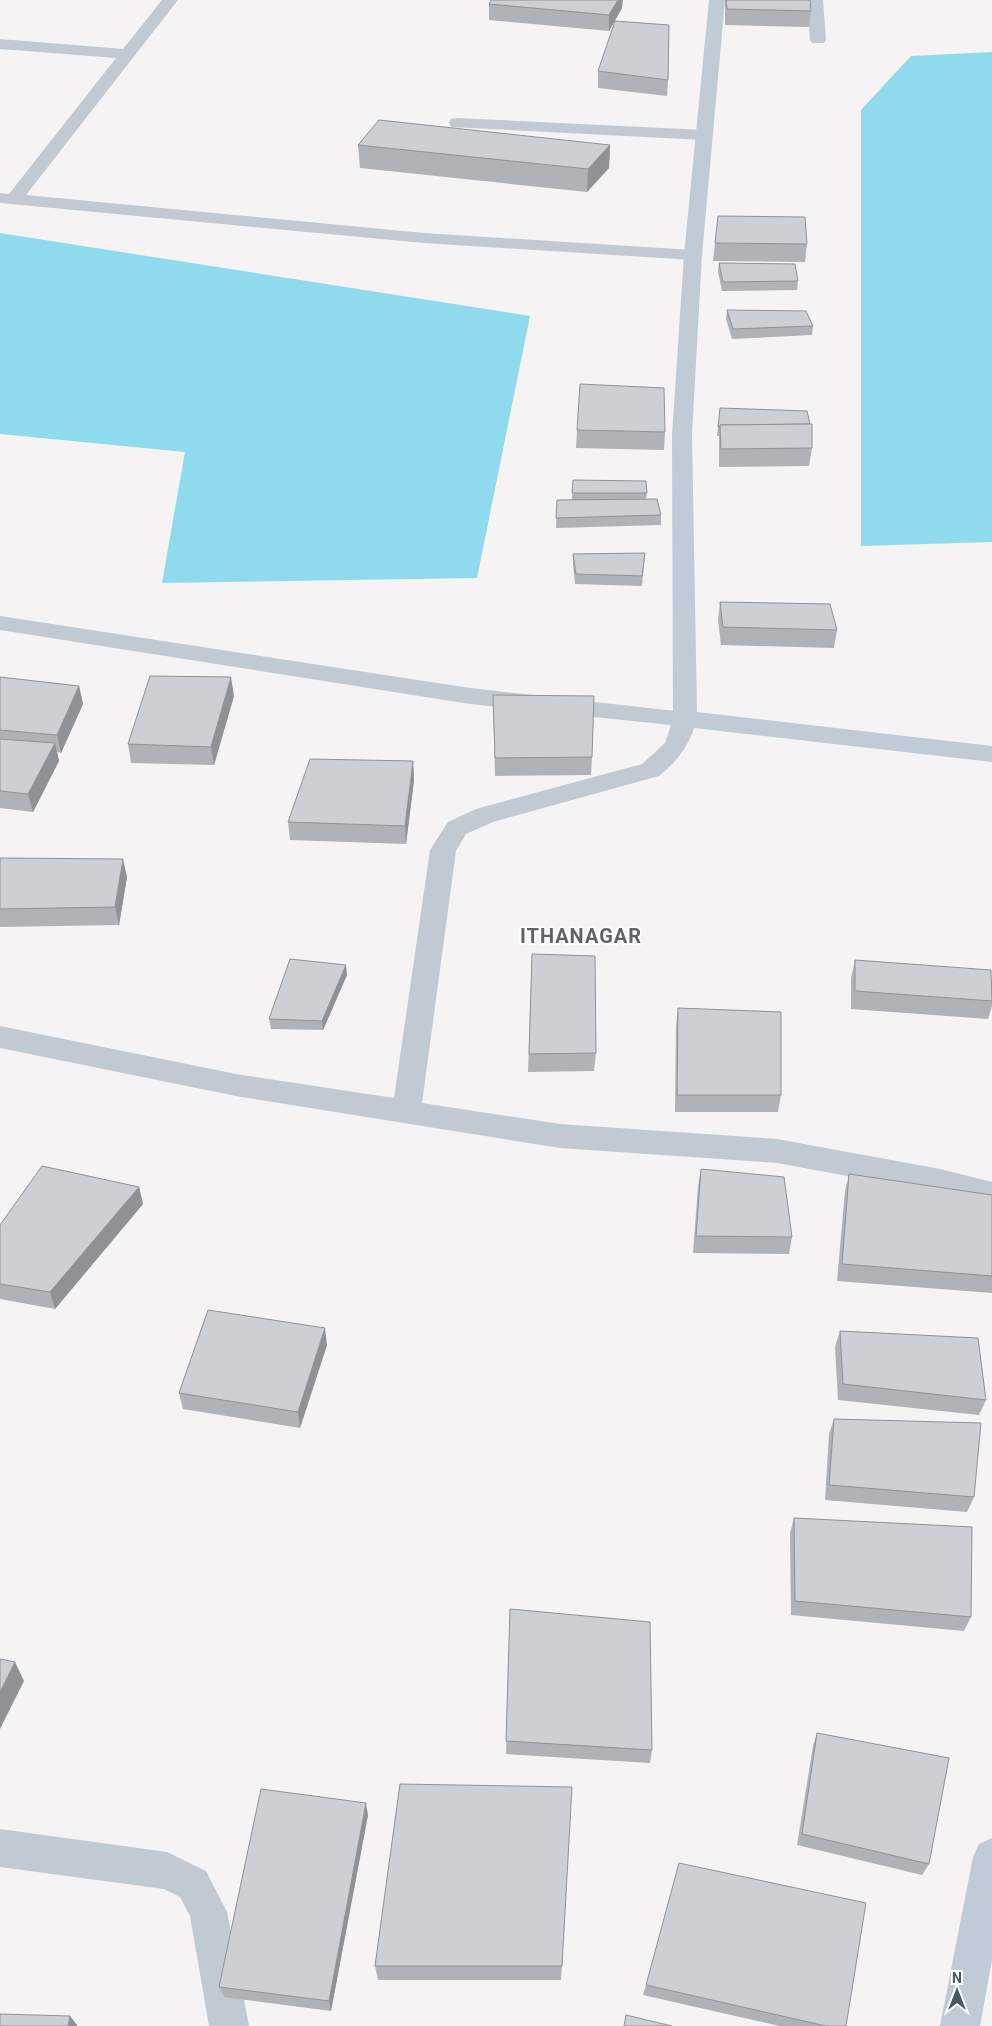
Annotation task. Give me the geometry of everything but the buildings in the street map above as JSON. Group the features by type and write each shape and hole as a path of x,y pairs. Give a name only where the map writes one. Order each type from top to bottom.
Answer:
{"street":[{"path":"7,198 128,54 170,0"},
{"path":"408,1111 443,850 457,828 485,815 650,770 668,757 680,740 685,719 682,435 693,255 717,0"},
{"path":"815,0 818,40"},
{"path":"0,44 128,54"},
{"path":"457,123 704,135"},
{"path":"7,198 424,238 693,255"},
{"path":"0,623 470,696 992,754"},
{"path":"0,1037 236,1085 560,1136 777,1151 940,1181 992,1194"},
{"path":"0,1848 167,1871 193,1884 208,1912 229,2026"},
{"path":"960,2026 992,1857"}],"water":[{"path":"992,52 992,542 861,546 861,110 911,56"},
{"path":"0,233 530,316 477,578 162,583 185,452 0,434"}],"district":[{"name":"ITHANAGAR","path":"581,936"}]}
